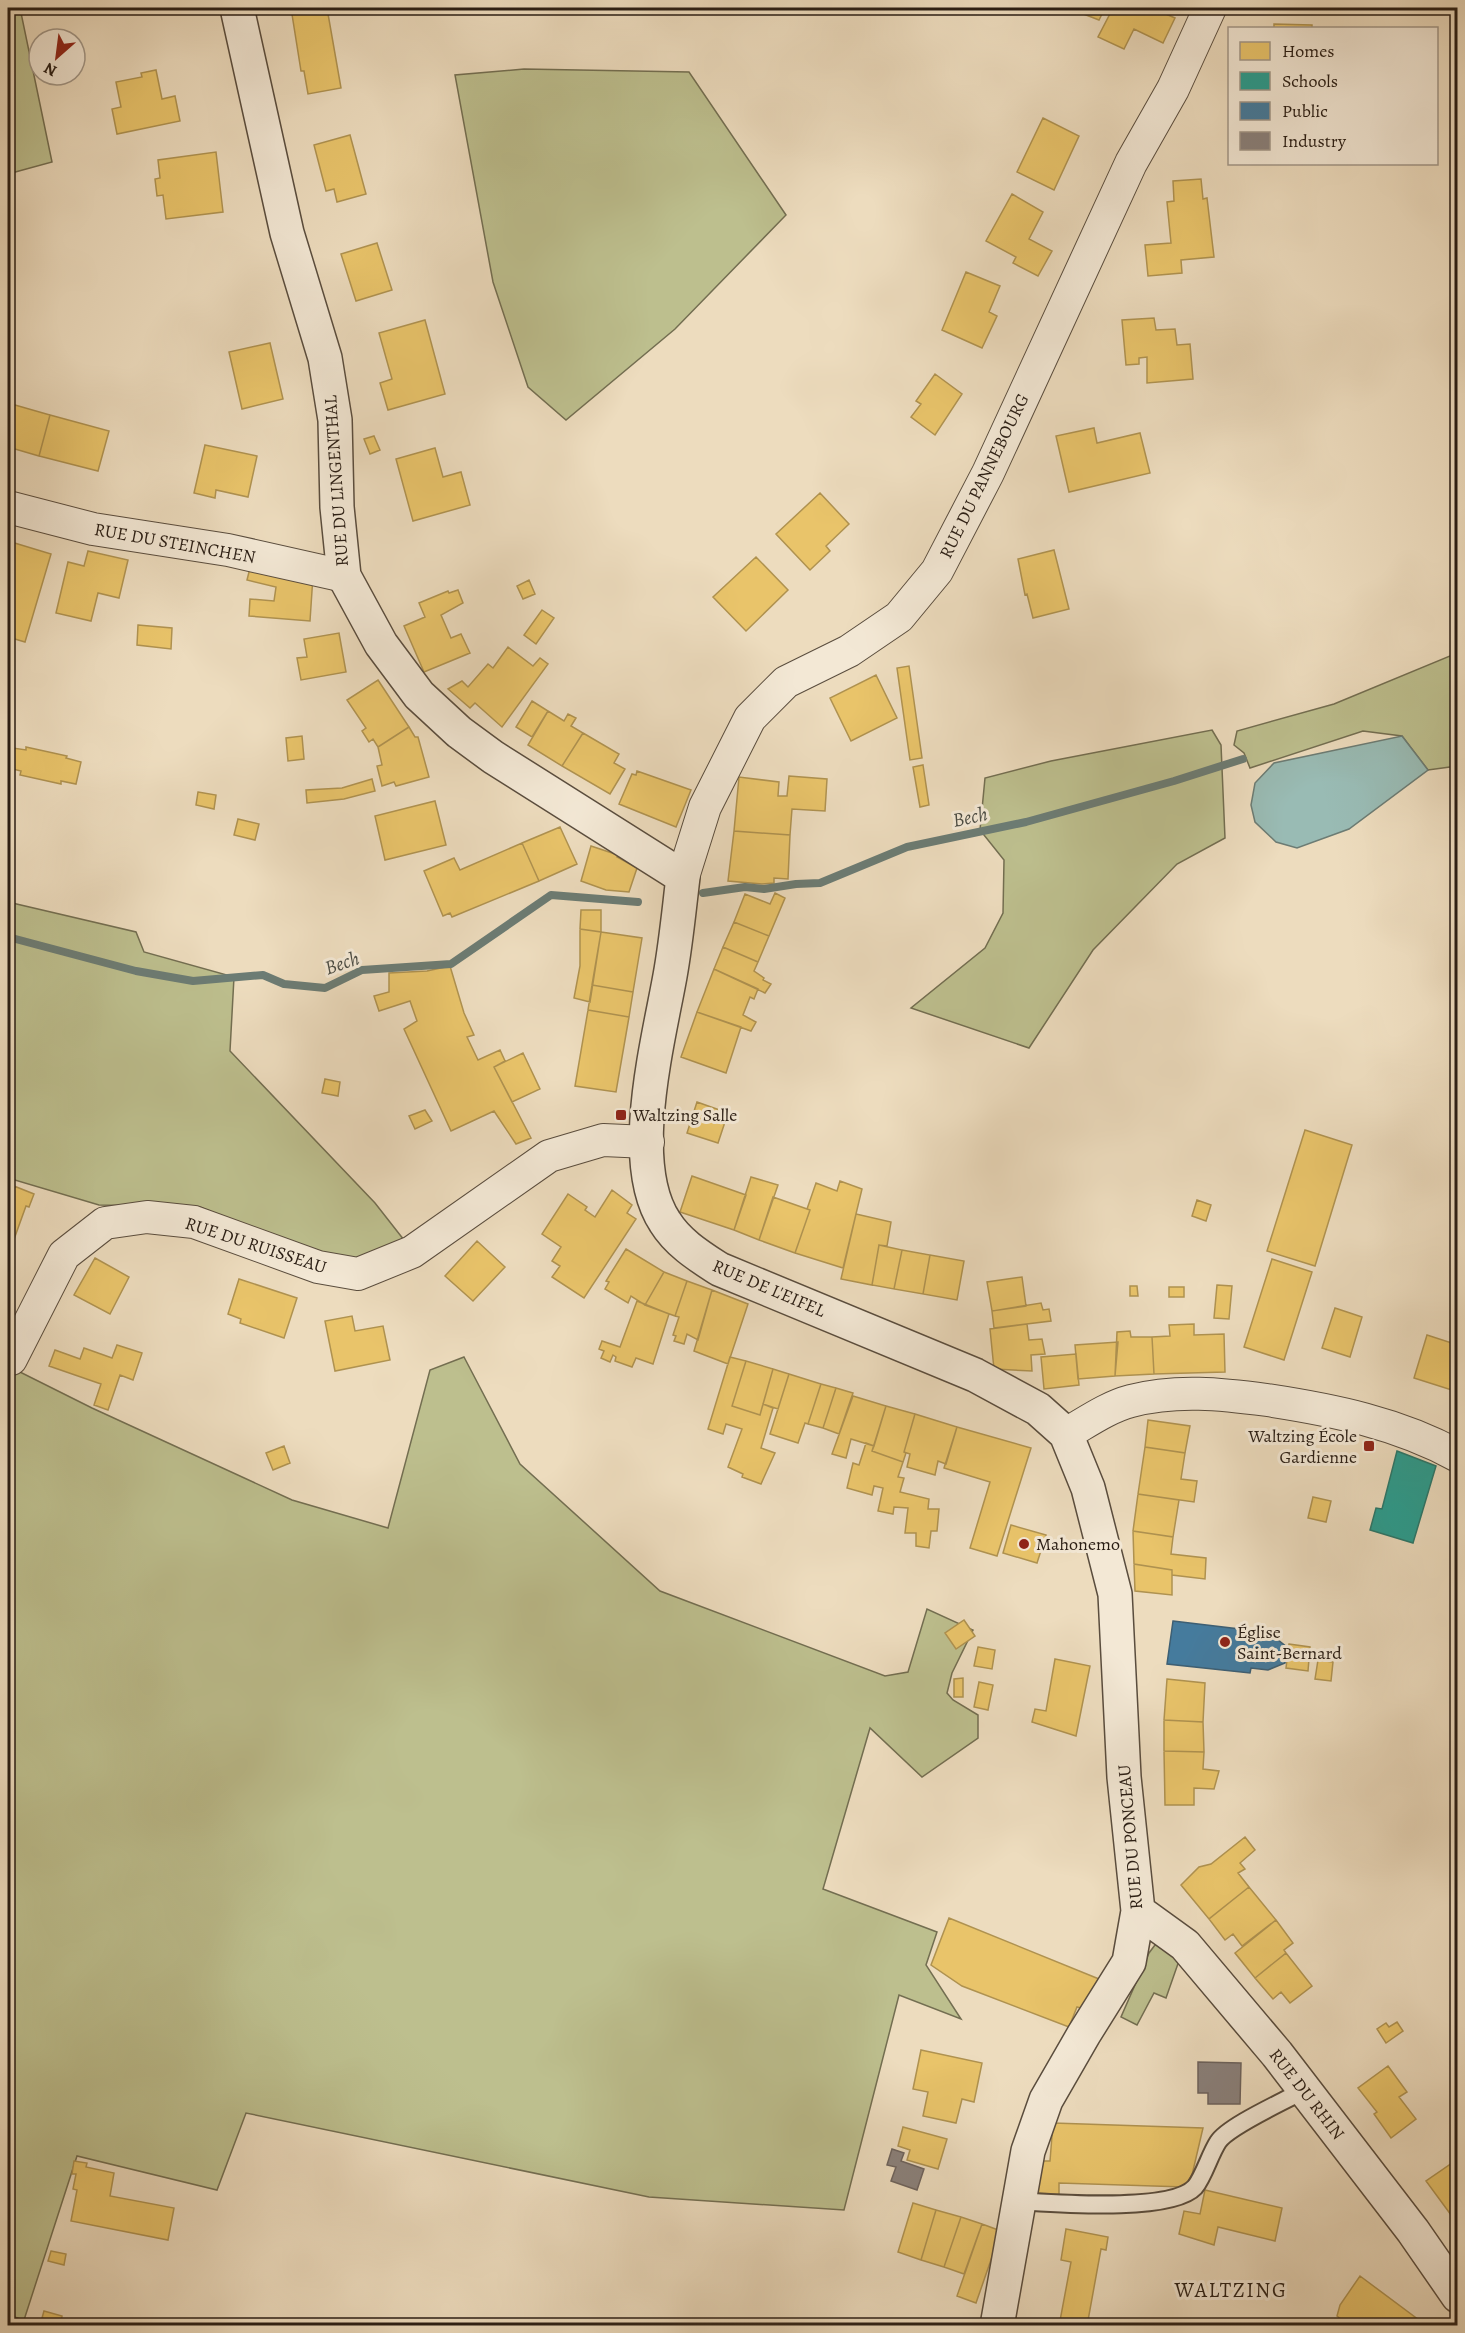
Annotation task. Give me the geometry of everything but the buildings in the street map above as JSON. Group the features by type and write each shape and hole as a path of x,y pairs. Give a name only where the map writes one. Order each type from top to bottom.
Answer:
{"street":[{"name":"RUE DU LINGENTHAL","path":"237,8 287,233 325,358 334,420 337,507 344,576 381,644 419,695 459,732 493,757 683,877"},
{"name":"RUE DU PANNEBOURG","path":"683,877 705,807 750,718 786,682 849,651 899,617 937,571 988,472 1131,163 1173,89 1210,8"},
{"name":"RUE DU STEINCHEN","path":"8,507 93,529 228,550 344,576"},
{"name":"RUE DE L'EIFEL","path":"683,877 676,939 647,1108 647,1160 652,1192 664,1221 694,1253 719,1269 975,1375 1038,1409 1066,1434"},
{"name":"RUE DU RUISSEAU","path":"11,1359 64,1255 105,1223 147,1217 194,1222 318,1267 358,1274 412,1252 549,1156 603,1140 648,1142"},
{"path":"1066,1434 1130,1401 1164,1395 1199,1393 1239,1396 1335,1411 1373,1420 1458,1456"},
{"name":"RUE DU PONCEAU","path":"997,2325 1028,2151 1046,2100 1129,1962 1138,1911 1124,1777 1114,1594 1088,1488 1066,1434"},
{"name":"RUE DU RHIN","path":"1138,1911 1185,1946 1277,2054 1413,2231 1458,2296"}],"lane":[{"path":"1018,2201 1121,2206 1175,2197 1194,2188 1219,2139 1304,2090"}],"green space":[{"path":"8,8 20,8 27,42 27,87 36,87 52,162 8,174"},
{"path":"524,69 689,72 786,215 675,329 566,420 528,387 493,282 455,75"},
{"path":"1457,653 1457,766 1428,770 1402,736 1363,731 1250,768 1244,753 1234,745 1237,731 1334,704"},
{"path":"1212,730 1221,745 1225,838 1177,864 1093,950 1029,1048 911,1008 985,948 1003,913 1004,860 980,830 985,778 1051,761"},
{"path":"8,902 136,932 144,952 234,977 230,1051 375,1203 404,1240 362,1259 319,1257 200,1207 99,1205 8,1178"},
{"path":"464,1357 520,1464 660,1591 885,1676 908,1672 927,1609 973,1630 952,1673 947,1693 953,1700 978,1715 978,1738 922,1777 870,1728 823,1889 937,1932 926,1965 961,2019 899,1995 844,2210 649,2197 246,2113 217,2190 77,2156 24,2320 8,2315 8,1366 92,1408 292,1500 388,1528 430,1370"},
{"path":"1165,1943 1181,1955 1166,1998 1154,1993 1137,2025 1121,2017 1149,1953 1155,1945"}],"water":[{"path":"1402,736 1428,770 1349,829 1297,848 1276,842 1255,822 1251,805 1255,783 1274,763"}],"waterway":[{"name":"Bech","path":"703,893 745,887 764,889 820,883 907,847 1026,822 1174,781 1243,759"},
{"name":"Bech","path":"8,937 136,971 193,981 263,975 284,984 325,988 362,970 451,964 551,895 638,902"}],"place":[{"name":"Waltzing Salle","path":"621,1115"},
{"name":"Waltzing École Gardienne","path":"1369,1446"},
{"name":"Mahonemo","path":"1024,1544"},
{"name":"Église Saint-Bernard","path":"1225,1642"}],"district":[{"name":"WALTZING","path":"1231,2290"}]}
